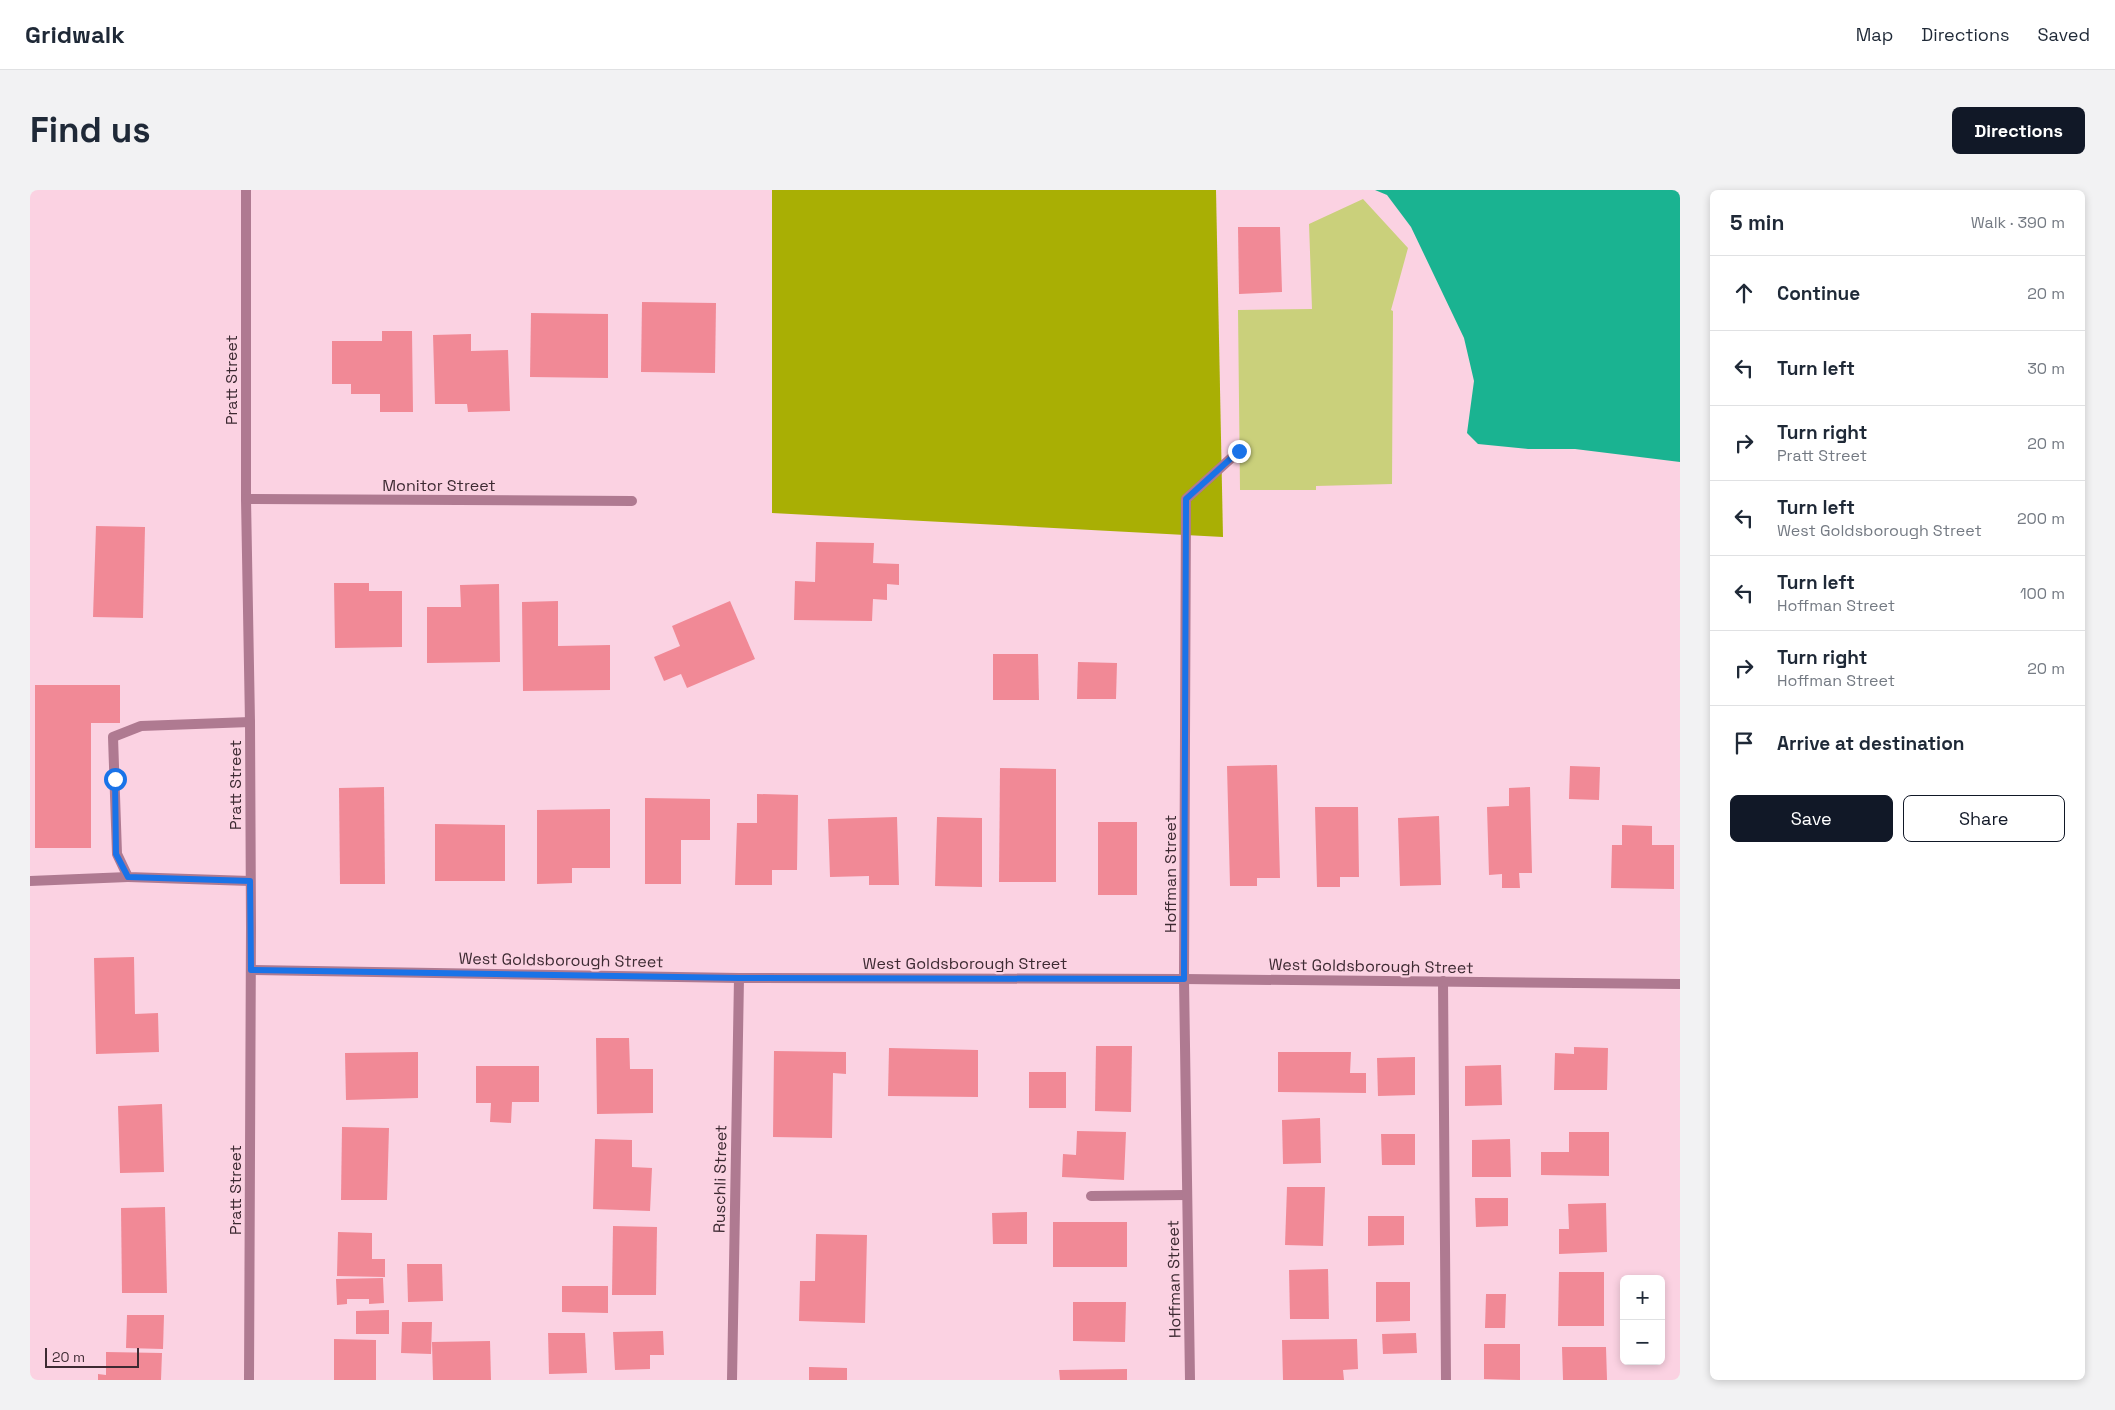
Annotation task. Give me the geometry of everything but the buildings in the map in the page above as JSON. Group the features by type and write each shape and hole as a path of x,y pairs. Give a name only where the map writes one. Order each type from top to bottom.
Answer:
{"street":[{"name":"Pratt Street","path":"246,190 246,499 250,722 251,970 250,1380"},
{"name":"Hoffman Street","path":"1190,1380 1184,979 1186,499 1239,451"},
{"name":"Monitor Street","path":"246,499 632,501"},
{"path":"128,877 116,854 113,736 141,726 250,722"},
{"path":"30,880 128,877 250,881"},
{"name":"West Goldsborough Street","path":"251,970 739,978 1184,979 1680,984"},
{"name":"Ruschli Street","path":"732,1380 739,978"},
{"path":"1443,981 1446,1380"},
{"path":"1091,1196 1187,1195"}],"shaded area":[{"path":"772,190 1216,190 1223,537 772,513"},
{"path":"1375,190 1680,190 1680,462 1575,449 1528,449 1478,444 1467,433 1474,381 1464,338 1411,227 1387,195"},
{"path":"1363,199 1408,248 1391,310 1393,311 1392,484 1316,486 1316,490 1240,490 1238,310 1312,309 1309,224"}],"route":[{"path":"115,779 116,854 128,877 250,881 251,970 739,978 1184,979 1186,499 1239,451"}]}
